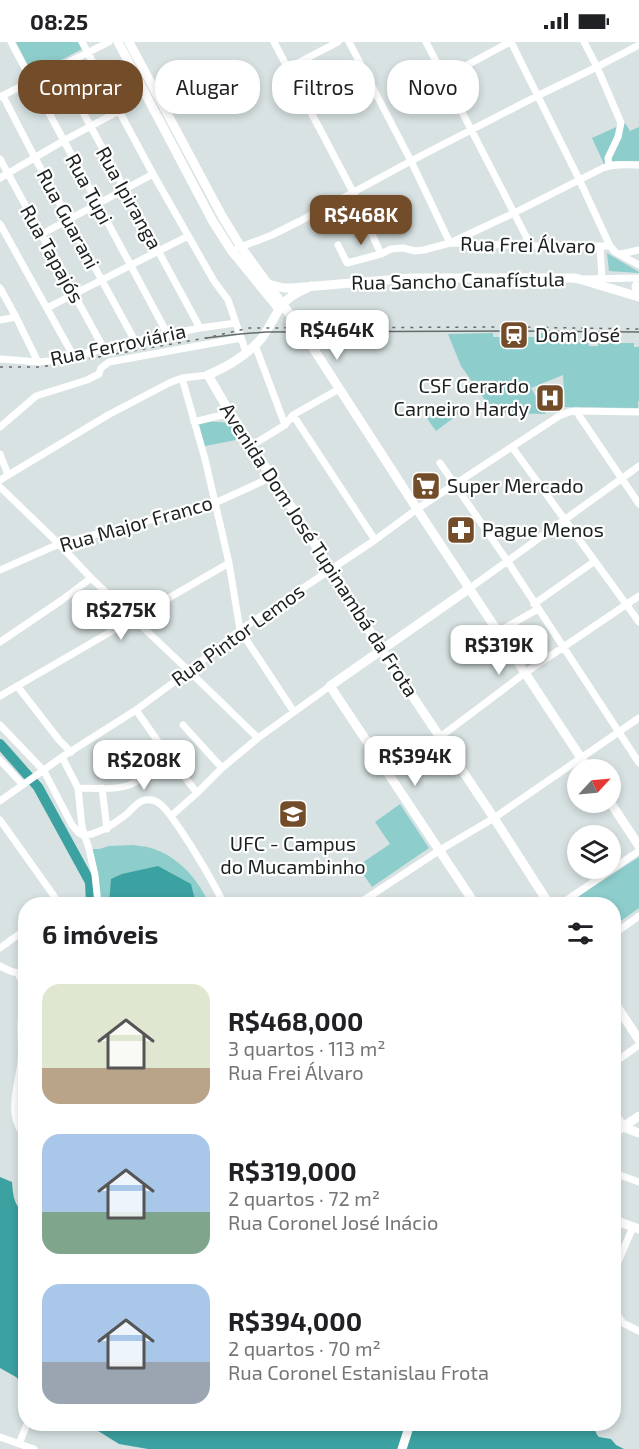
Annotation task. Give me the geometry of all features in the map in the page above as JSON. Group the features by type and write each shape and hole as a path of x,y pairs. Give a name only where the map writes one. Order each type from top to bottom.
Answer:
{"main road":[{"path":"118,42 212,220 231,250 281,307"},
{"path":"129,42 222,216 241,247 339,389 581,758"},
{"name":"Rua Sancho Canafístula","path":"268,284 284,288 411,278 579,279 638,297"},
{"path":"208,375 222,369 255,345 289,298 311,286"},
{"name":"Avenida Dom José Tupinambá da Frota","path":"208,375 381,649 545,897"},
{"path":"470,588 330,686 470,897"},
{"path":"617,813 639,846"},
{"path":"621,1013 639,1040"},
{"path":"623,1127 639,1116"},
{"path":"621,1124 623,1127 639,1133"},
{"path":"621,1223 636,1228"},
{"path":"402,1449 408,1431"}],"street":[{"name":"Rua Tupi","path":"11,42 21,60"},
{"path":"82,42 91,60"},
{"path":"74,60 109,42"},
{"path":"274,42 284,60"},
{"path":"303,60 338,42"},
{"path":"349,42 411,161 450,243 609,166 639,165"},
{"path":"426,42 436,60"},
{"path":"477,60 510,42 610,246"},
{"path":"584,42 621,123 618,137 608,158 609,166"},
{"path":"231,250 272,235 411,161 639,45"},
{"path":"1,97 18,88"},
{"name":"Rua Guarani","path":"1,97 135,341"},
{"name":"Rua Tupi","path":"49,114 168,335"},
{"name":"Rua Ipiranga","path":"84,114 200,328"},
{"path":"0,178 114,114"},
{"path":"121,114 188,236 214,281 228,300 246,352"},
{"path":"312,114 353,192 381,254"},
{"path":"464,114 531,246"},
{"name":"Rua Tapajós","path":"0,159 104,349"},
{"path":"42,234 153,174"},
{"path":"0,224 74,357"},
{"path":"47,308 188,236"},
{"name":"Rua Frei Álvaro","path":"338,245 347,263 391,249 403,248 415,251 450,243 610,246 615,252 639,265"},
{"path":"600,247 602,279"},
{"name":"Rua Frei Álvaro","path":"621,254 639,250"},
{"path":"579,279 639,278 635,287 638,297"},
{"path":"0,288 38,362"},
{"path":"0,320 16,317"},
{"name":"Rua Ferroviária","path":"0,359 38,362 59,360 135,341 236,323"},
{"path":"0,427 36,396 87,381 99,374 101,368 110,362 241,338"},
{"path":"255,345 285,425"},
{"path":"0,480 108,415 182,378 208,375"},
{"path":"182,378 205,459 229,563 240,630 294,712"},
{"path":"251,446 285,425 293,416 339,389"},
{"path":"576,411 639,504"},
{"name":"Rua Pintor Lemos","path":"0,801 62,757 136,710 240,630 375,540 417,509 559,416 576,411 639,412"},
{"path":"194,422 230,413"},
{"path":"293,416 375,540"},
{"path":"512,447 639,622"},
{"path":"0,454 8,475"},
{"path":"440,463 508,562 639,763"},
{"path":"470,588 639,466"},
{"name":"Rua Major Franco","path":"0,570 58,544 215,503 272,477"},
{"path":"0,487 258,738"},
{"path":"498,632 536,607 595,561"},
{"path":"0,696 229,563"},
{"path":"0,642 91,578"},
{"path":"388,771 440,737 525,673 639,596"},
{"path":"171,816 258,738 330,686"},
{"path":"18,687 71,752"},
{"path":"136,710 197,794"},
{"path":"369,897 494,818 639,718"},
{"path":"0,725 44,771 72,825 79,833 84,836 107,829 143,801 156,801 171,816 220,897"},
{"path":"183,725 222,768"},
{"path":"78,788 102,788 134,783 142,775 144,768 164,750"},
{"path":"62,757 78,788 82,827 95,875 97,897"},
{"path":"0,760 25,784"},
{"path":"102,788 107,829"},
{"path":"0,820 54,897"},
{"path":"571,897 639,851"},
{"path":"621,929 639,916"},
{"path":"0,948 18,935"},
{"path":"0,966 13,973 18,973"},
{"path":"621,1058 639,1045"},
{"path":"18,1080 14,1108 18,1125"},
{"path":"621,1176 639,1182"},
{"path":"621,1257 636,1228"},
{"path":"621,1320 639,1331"},
{"path":"19,1444 24,1431"},
{"path":"0,1437 34,1449"}],"shaded area":[{"path":"16,42 78,42 82,49 61,60 25,60"},
{"path":"625,123 630,131 639,127 639,161 610,161 604,164 592,138"},
{"path":"607,253 639,272 639,273 609,271"},
{"path":"493,333 493,337 535,337 535,333 576,335 577,342 588,342 589,346 598,346 598,343 634,343 634,347 639,347 638,408 565,407 563,375 531,388 546,414 494,413 461,366 448,334"},
{"path":"450,400 460,413 436,431 426,417"},
{"path":"205,421 232,423 236,440 200,447 196,424"},
{"path":"400,804 429,848 372,887 359,865 390,844 375,822"},
{"path":"132,845 149,847 161,852 186,870 206,897 97,897 89,849"},
{"path":"639,857 639,908 621,921 621,897 577,897 605,879 621,879 621,869"},
{"path":"158,866 191,884 194,897 110,897 111,879 122,874"},
{"path":"0,1177 12,1182 18,1208 18,1379 0,1368"},
{"path":"98,1431 595,1431 599,1437 611,1439 624,1449 148,1449 119,1444"}],"waterway":[{"path":"0,744 38,787 90,882 91,897"}],"tram line":[{"path":"206,338 266,332 639,332"}],"railway":[{"path":"0,367 41,367 206,338 249,328 639,329"}],"place":[{"name":"Dom José","path":"514,335"},
{"name":"CSF Gerardo Carneiro Hardy","path":"550,398"},
{"name":"Super Mercado","path":"426,486"},
{"name":"Pague Menos","path":"461,530"},
{"name":"UFC - Campus do Mucambinho","path":"293,814"}]}
